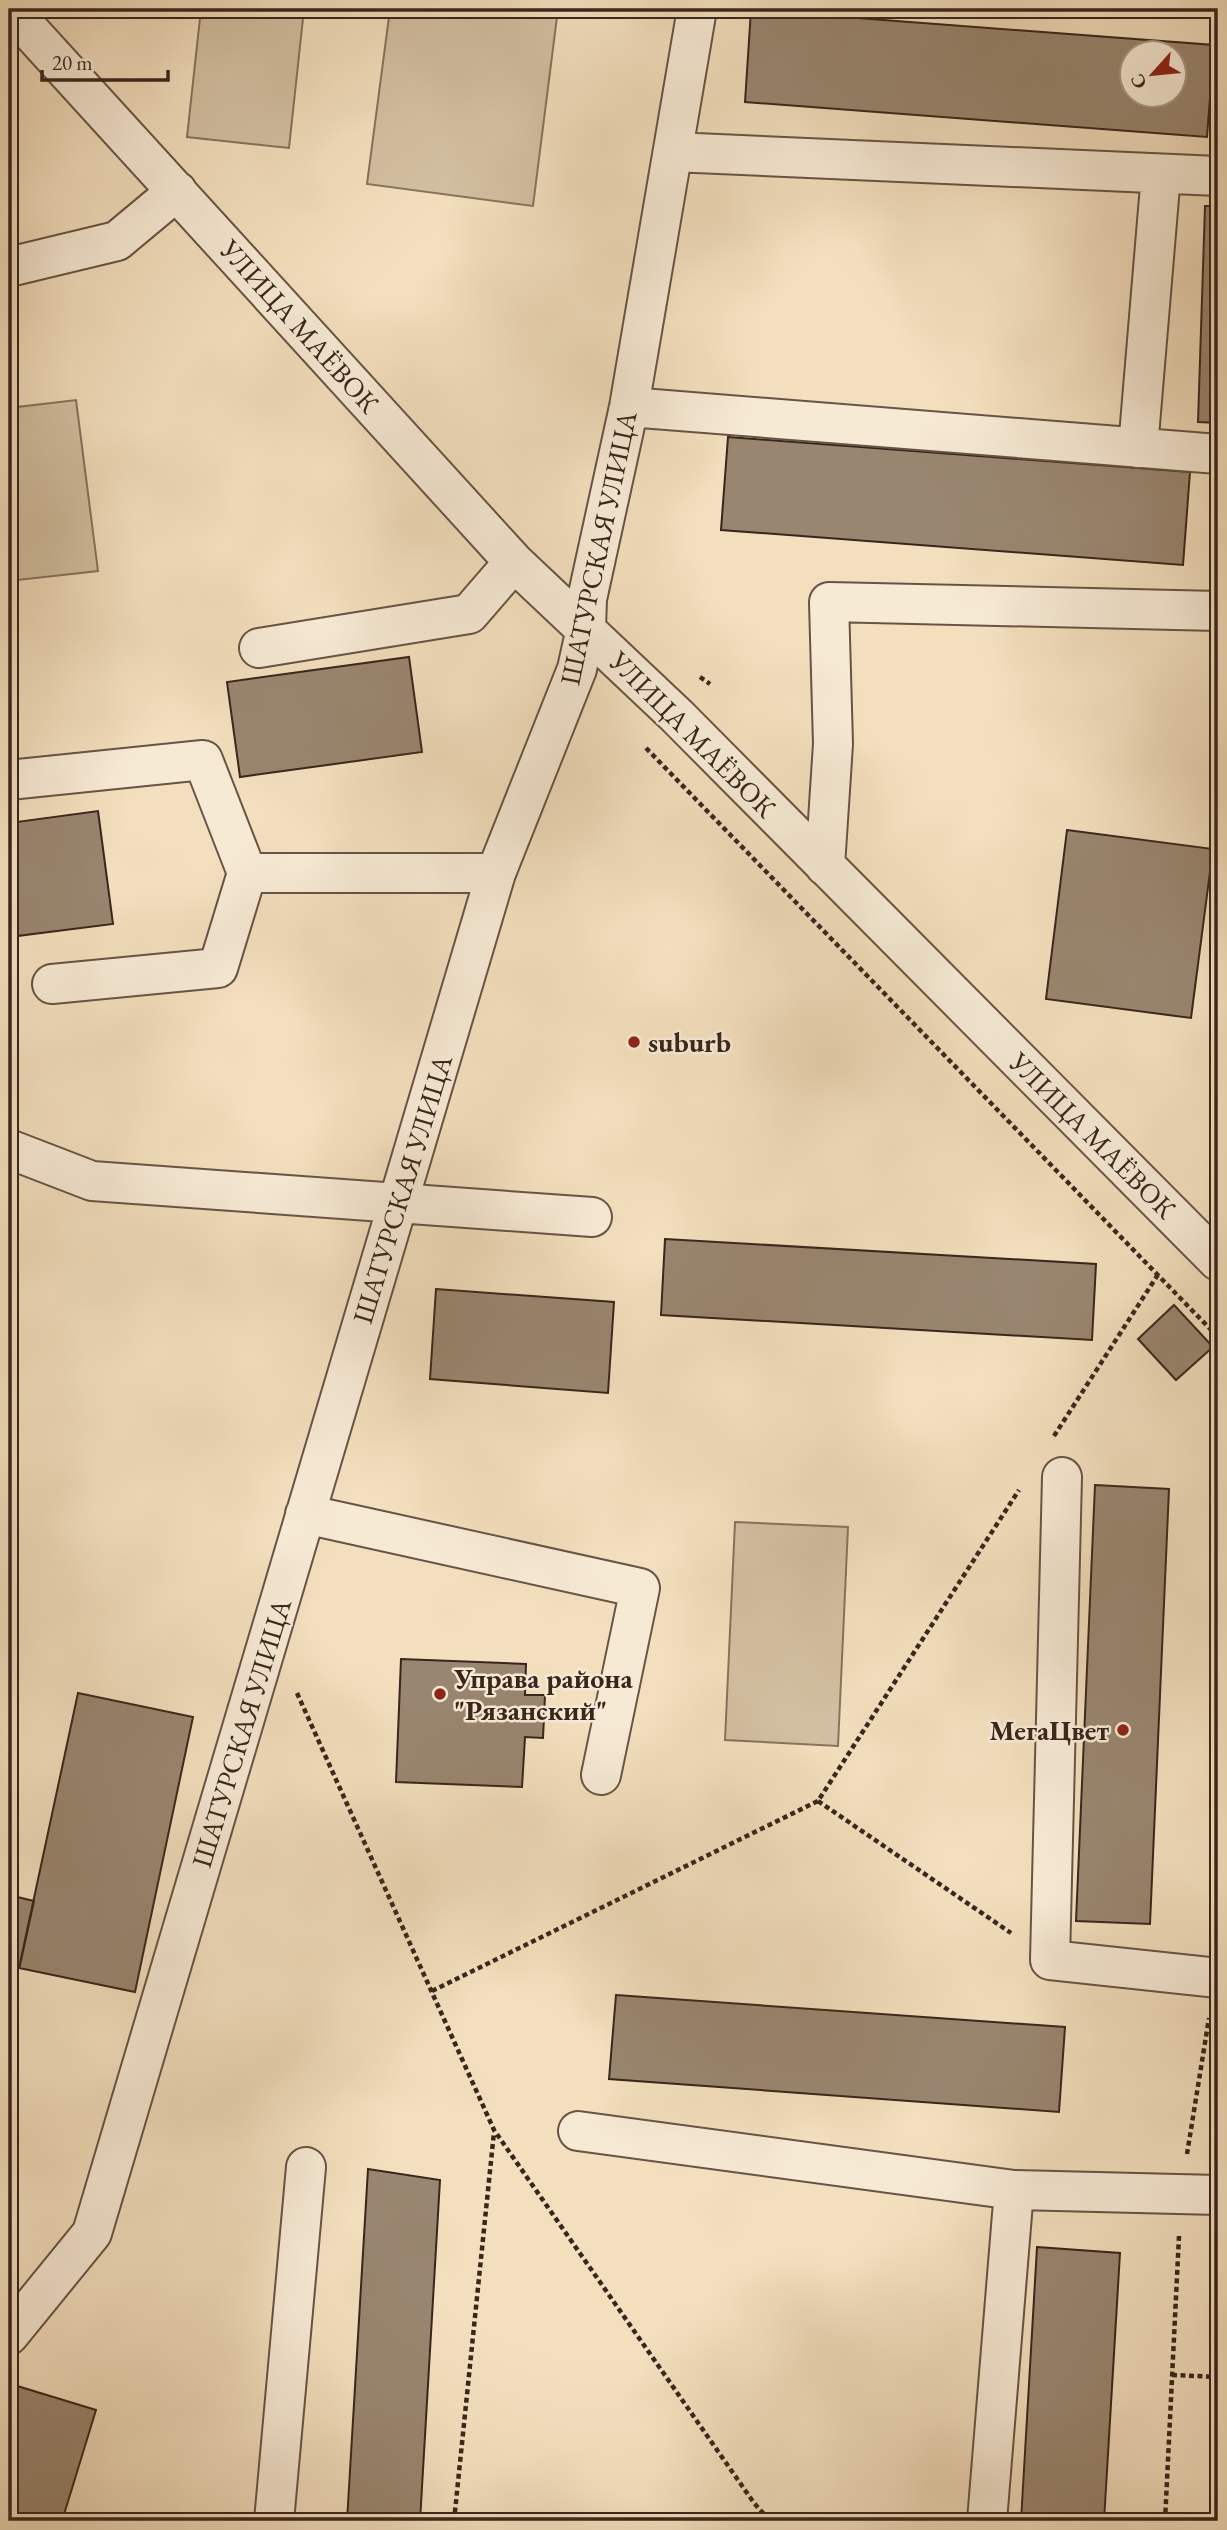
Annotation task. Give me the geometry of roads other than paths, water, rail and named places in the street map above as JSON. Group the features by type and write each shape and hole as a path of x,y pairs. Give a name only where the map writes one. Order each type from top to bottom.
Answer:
{"street":[{"name":"УЛИЦА МАЁВОК","path":"10,9 514,562 586,628 1218,1261"},
{"name":"ШАТУРСКАЯ УЛИЦА","path":"9,2335 23,2296 92,2233 496,873 577,670 586,628 587,599 629,407 697,9"},
{"path":"673,152 1218,176"},
{"path":"1138,448 1161,174"},
{"path":"9,267 117,241 177,191"},
{"path":"629,407 1218,454"},
{"path":"259,648 469,614 514,562"},
{"path":"825,866 833,744 829,602 1218,611"},
{"path":"9,780 203,760 247,873 218,968 52,984"},
{"path":"247,873 496,873"},
{"path":"9,1149 92,1181 592,1217"},
{"path":"1062,1478 1049,1960 1218,1978"},
{"path":"306,1514 640,1588 601,1775"},
{"path":"578,2131 1014,2190 1218,2195"},
{"path":"274,2521 306,2167"},
{"path":"987,2521 1014,2190"}],"place":[{"name":"suburb","path":"634,1042"},
{"name":"Управа района \"Рязанский\"","path":"440,1694"},
{"name":"МегаЦвет","path":"1123,1730"}]}
